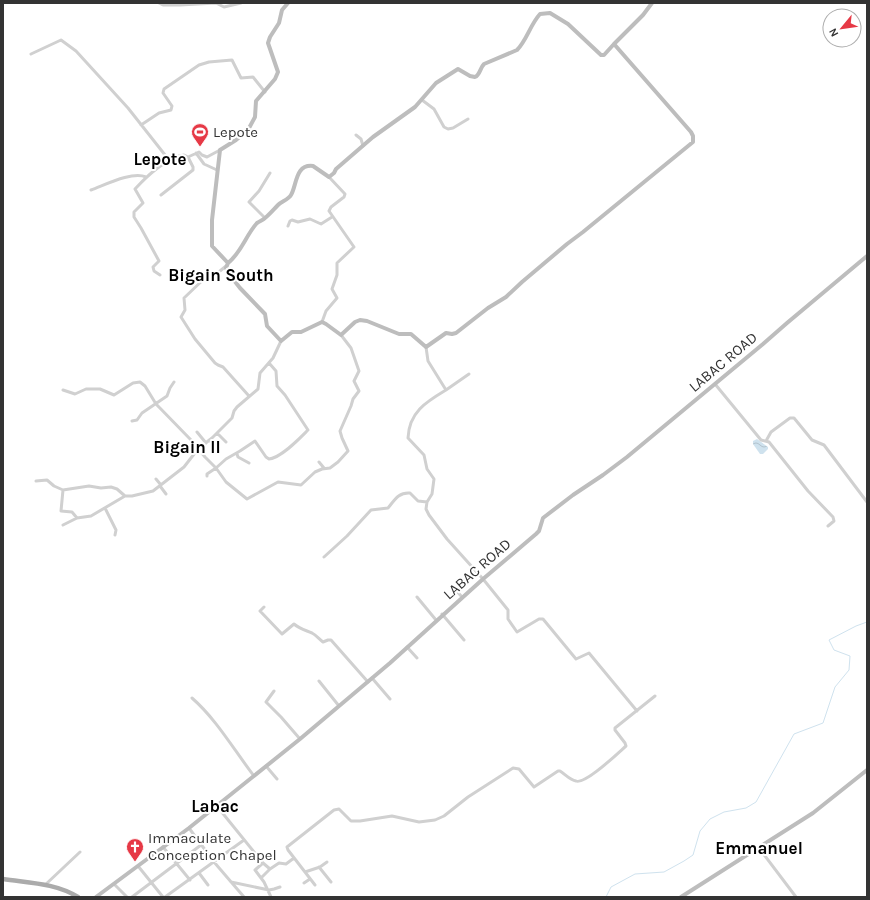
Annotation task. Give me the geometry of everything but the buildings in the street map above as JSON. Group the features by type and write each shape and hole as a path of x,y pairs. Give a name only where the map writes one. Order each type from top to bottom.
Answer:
{"main road":[{"path":"3,879 45,885 67,890 78,897"}],"street":[{"path":"159,3 164,5 180,5 216,3 224,7 241,3"},
{"path":"188,157 199,152 207,157 236,140 248,130 255,117 256,101 275,79 278,72 268,45 269,39 279,23 282,10 288,3"},
{"path":"329,177 363,146 415,107 433,86 456,70 475,77 478,75 484,64 514,52 520,47 531,26 541,14 550,13 568,24 601,55 604,55 643,15 652,3"},
{"path":"31,54 59,40 63,40 76,51 128,108 169,160"},
{"path":"426,347 446,333 456,333 483,311 506,297 567,244 693,142 691,132 614,44"},
{"path":"141,125 159,113 171,110 172,106 163,93 164,89 204,62 232,60 241,78 253,77 265,92"},
{"path":"422,100 434,108 444,127 448,129 451,130 468,119"},
{"path":"356,135 361,139 363,146"},
{"path":"220,150 212,220 212,245 227,264 227,270 233,280 265,314 267,326 282,341"},
{"path":"196,153 204,164 217,170"},
{"path":"160,275 154,271 153,267 159,261 134,218 134,212 143,203 135,189 146,177 169,160 181,155 188,157 193,170 162,195"},
{"path":"63,525 77,518 89,517 125,496 135,496 152,492 161,485 184,466 198,449 218,433 232,418 237,406 258,389 260,373 269,363 282,341 292,332 301,332 322,322 326,311 337,298 332,289 336,277 337,263 354,247 332,217 329,208 344,197 345,194 329,177 313,166 303,168 298,175 290,196 256,225 236,256 214,276 206,277 184,298 185,310 181,317 195,339 215,363 223,367 249,396"},
{"path":"265,218 249,202 259,191 270,173"},
{"path":"91,190 125,177 146,177"},
{"path":"288,226 292,220 298,222 310,219 321,224 332,217"},
{"name":"LABAC ROAD","path":"96,897 188,828 300,739 368,682 442,614 536,534 539,531 543,518 608,471 715,384 867,256"},
{"path":"341,335 355,322 360,320 367,321 399,334 411,334 426,347 428,361 446,390"},
{"path":"63,390 75,394 86,389 100,389 114,395 133,383 140,382 145,386 156,404 192,441 228,484 247,499 278,482 301,485 315,472 324,468 330,468 348,452 340,431 353,399 360,391 354,381 359,371 352,348 341,335 322,322"},
{"path":"207,476 226,459 237,454 256,441 266,457 272,459 284,451 308,430 286,395 277,386 276,371 269,363"},
{"path":"468,374 418,410 412,418 409,429 409,440 424,455 427,469 434,479 432,494 427,502 426,510 447,539 483,578 508,610 508,619 517,632 539,619 542,619 576,659 589,653 637,711"},
{"path":"132,421 137,420 142,413 167,396 174,382"},
{"path":"715,384 761,440 766,441 808,491 833,517 834,521 828,526"},
{"path":"766,441 771,432 794,418 812,440 824,445 867,502"},
{"path":"197,432 207,442 216,446 219,445"},
{"path":"218,433 226,442"},
{"path":"237,454 238,457 249,463"},
{"path":"340,460 344,465"},
{"path":"319,462 324,468"},
{"path":"156,479 166,494"},
{"path":"36,481 47,480 54,486 63,490 89,486 117,489 125,496"},
{"path":"63,490 61,511 72,512 77,518"},
{"path":"324,557 347,536 371,510 388,508 401,494 410,493 418,501 427,502"},
{"path":"105,508 116,530 115,535"},
{"path":"453,587 462,597"},
{"path":"417,597 436,620"},
{"path":"264,607 260,611 282,634 284,634 294,624 300,629 314,634 323,642 331,640 368,682"},
{"path":"442,614 464,640"},
{"path":"407,646 417,658"},
{"path":"372,678 390,700"},
{"path":"319,681 339,706"},
{"path":"274,691 266,702 300,739"},
{"path":"315,885 287,847 337,808 342,811 351,821 392,816 419,822 430,822 444,816 468,797 513,768 520,769 534,787 558,771 579,782 593,774 626,746 615,729 655,696"},
{"path":"192,698 203,708 215,723 254,776"},
{"path":"266,766 277,778"},
{"path":"681,897 813,813 867,770"},
{"path":"216,805 263,863 270,869"},
{"path":"188,828 214,862 244,897"},
{"path":"138,866 164,897 199,874 244,840"},
{"path":"132,897 201,845"},
{"path":"163,847 190,880"},
{"path":"759,848 796,897"},
{"path":"45,885 80,852"},
{"path":"261,878 270,869 280,863 286,864 294,858"},
{"path":"305,872 319,867 327,862"},
{"path":"263,863 255,870 269,890 271,897"},
{"path":"319,867 331,882"},
{"path":"199,874 208,886"},
{"path":"304,883 310,879"},
{"path":"231,882 269,890 274,890 280,886"},
{"path":"114,884 127,897"}],"water":[{"path":"757,439 768,447 763,454 760,454 753,444 753,441"}],"waterway":[{"path":"606,897 611,887 635,874 664,872 684,861 693,855 700,831 710,819 724,812 746,808 756,802 794,734 823,723 835,687 849,670 850,656 834,650 829,640 867,622"}],"place":[{"name":"Lepote","path":"200,147"},
{"name":"Immaculate Conception Chapel","path":"135,862"}],"district":[{"name":"Lepote","path":"160,159"},
{"name":"Bigain South","path":"221,275"},
{"name":"Bigain II","path":"187,447"},
{"name":"Labac","path":"215,806"},
{"name":"Emmanuel","path":"759,848"}]}
